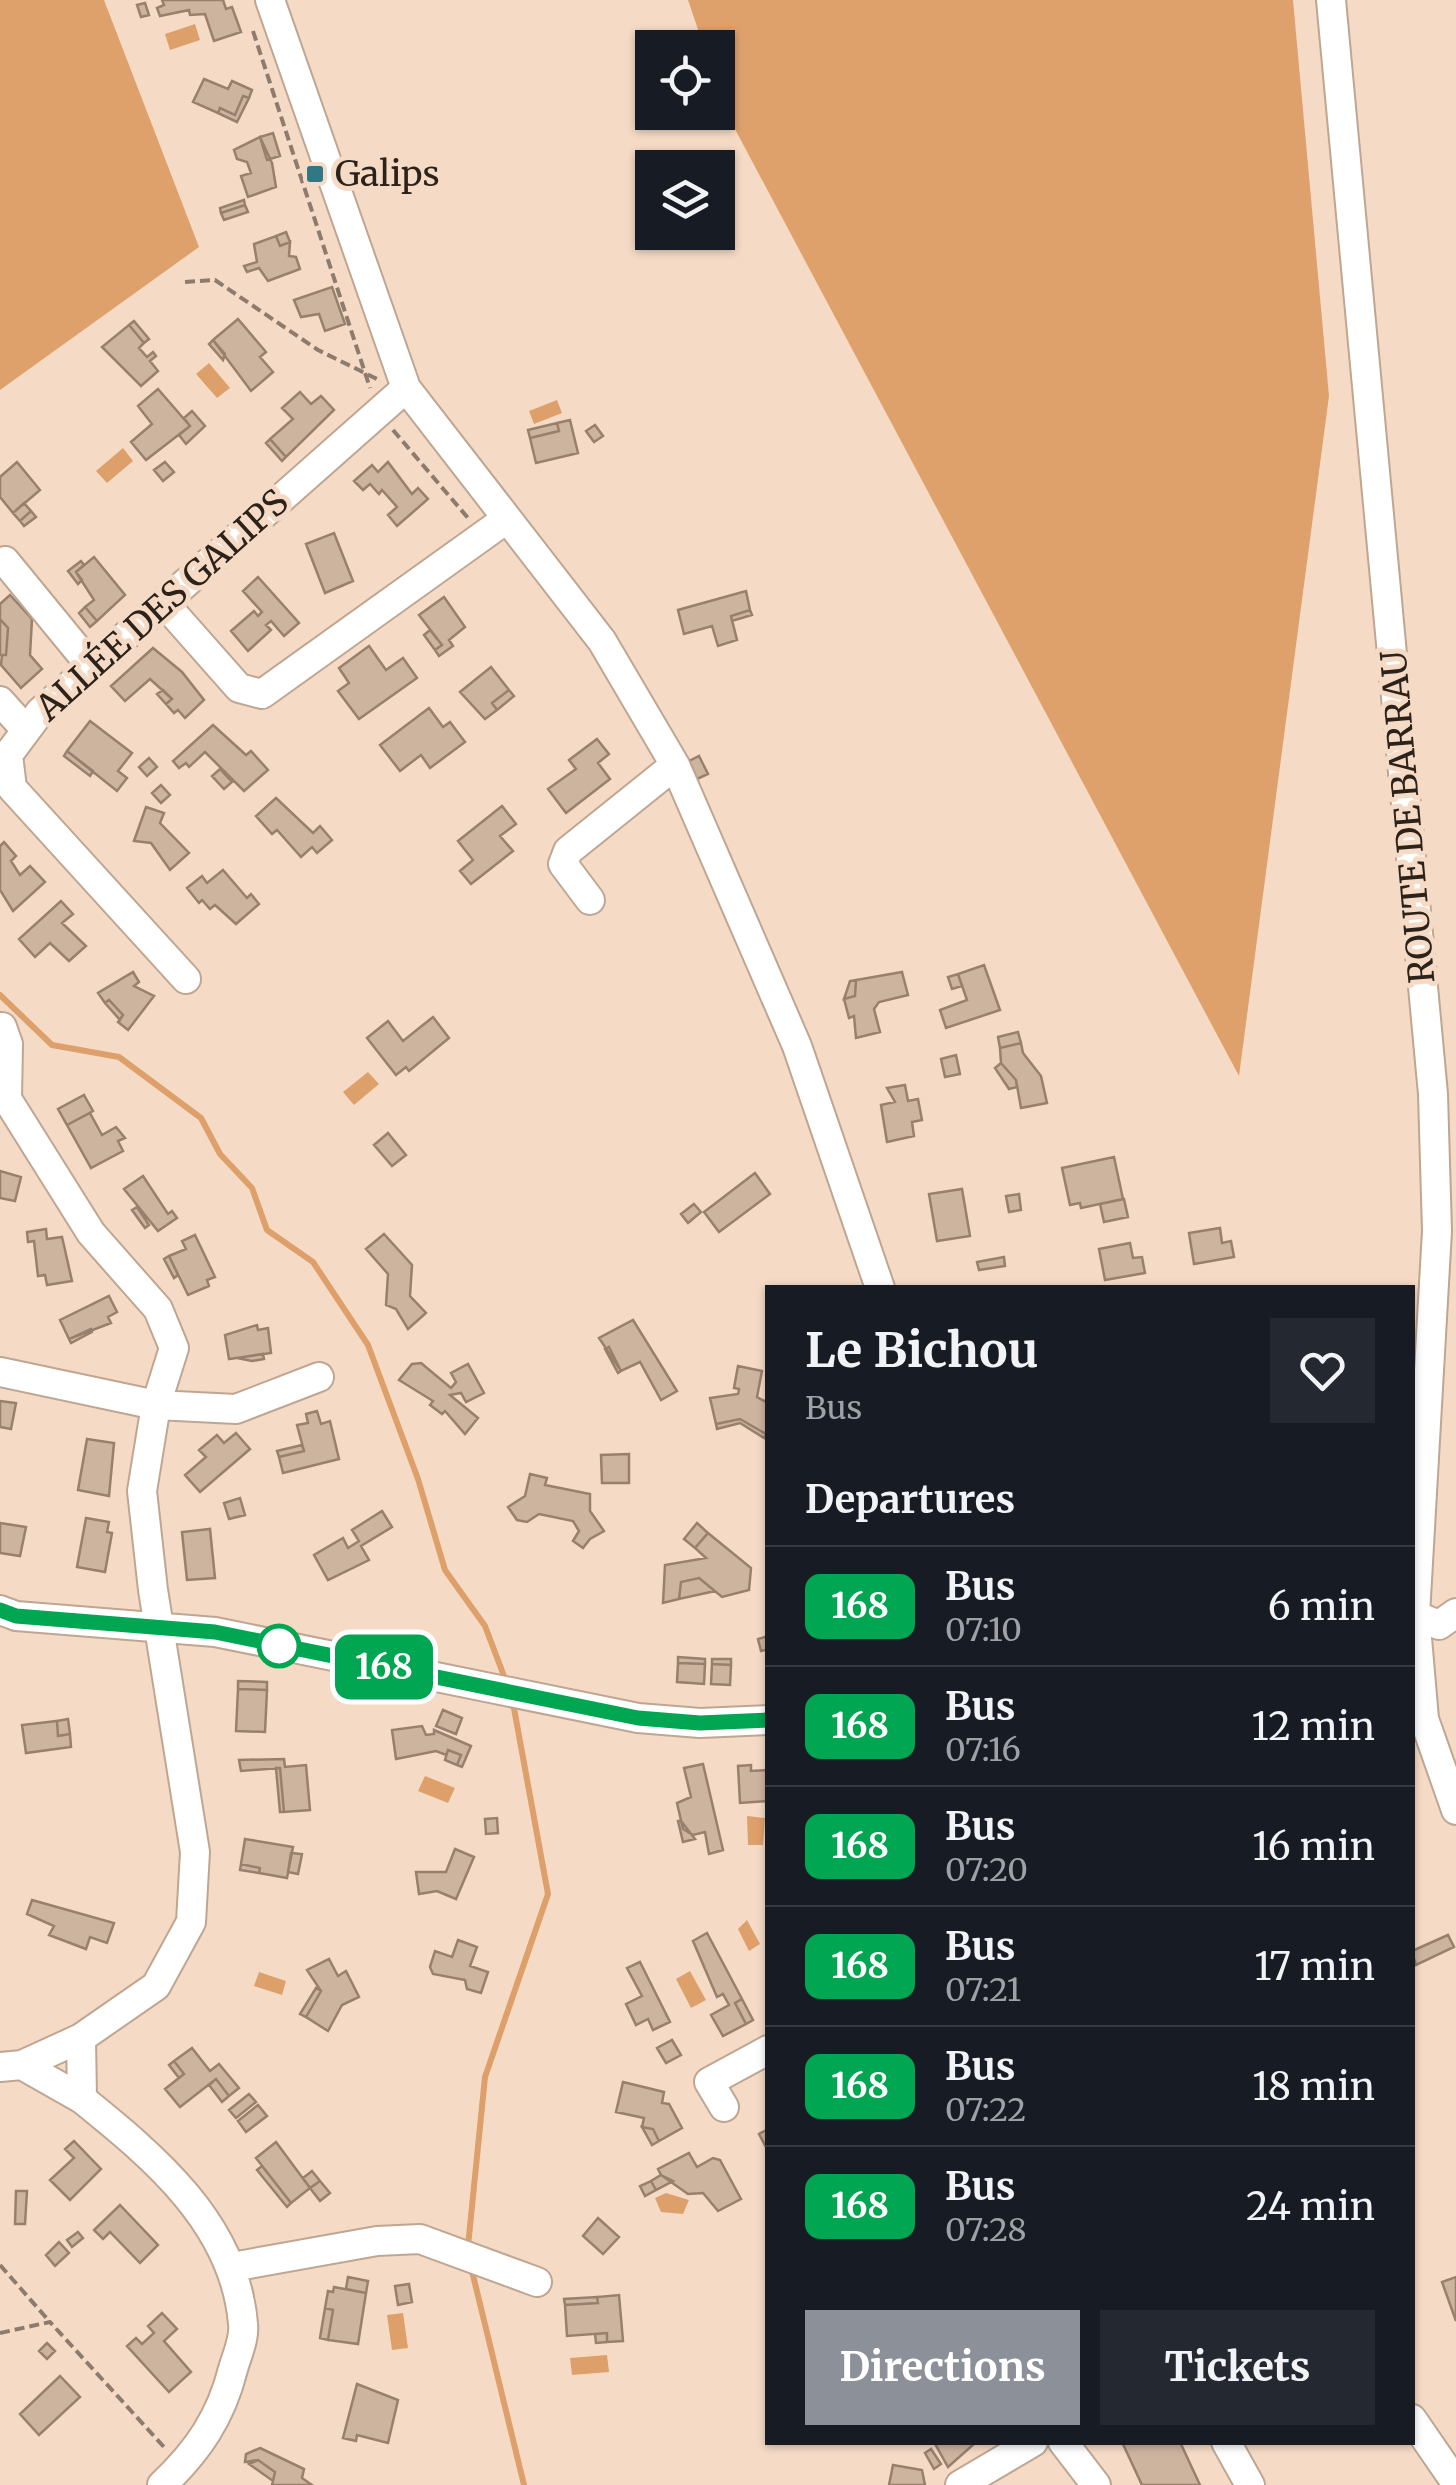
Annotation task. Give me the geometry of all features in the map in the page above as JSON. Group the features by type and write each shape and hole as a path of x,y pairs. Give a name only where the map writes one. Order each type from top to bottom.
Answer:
{"street":[{"name":"ROUTE DE BARRAU","path":"1331,0 1433,1094 1437,1232 1415,1598"},
{"path":"260,8 406,388 495,528 602,641 675,764 797,1046 879,1285"},
{"name":"ALLÉE DES GALIPS","path":"186,979 12,788 8,754 26,730 91,666 406,388"},
{"path":"163,602 239,688 262,694 495,528"},
{"path":"6,561 91,666"},
{"path":"0,700 26,730"},
{"path":"590,900 562,864 568,851 675,764"},
{"path":"2,1028 8,1044 7,1098 91,1232 158,1309 174,1348 156,1405 142,1492 158,1624 195,1852 191,1922 156,1986 81,2038 11,2066"},
{"path":"0,1372 156,1405 236,1409 318,1376"},
{"path":"0,1610 16,1616 158,1624 638,1718 700,1723 765,1720"},
{"path":"1415,1615 1438,1625 1456,1612"},
{"name":"ROUTE DE BARRAU","path":"1415,1625 1424,1719 1456,1810"},
{"path":"81,2038 82,2098"},
{"path":"724,2107 709,2082 765,2052"},
{"path":"11,2066 82,2098 154,2157 198,2210 232,2267 244,2328 223,2408 172,2476"},
{"path":"232,2267 377,2241 420,2239 537,2282"},
{"path":"1415,2423 1456,2483"},
{"path":"960,2485 1028,2445"},
{"path":"1066,2445 1096,2485"},
{"path":"1228,2445 1250,2485"}],"path":[{"path":"260,8 377,410 495,528"},
{"path":"185,282 214,280 318,350 365,375 406,388"},
{"path":"0,2266 50,2322 172,2476"},
{"path":"0,2333 50,2322"}],"shaded area":[{"path":"0,0 104,0 199,247 0,390"},
{"path":"688,0 1293,0 1329,396 1239,1076 735,129 735,30 698,30"},
{"path":"195,24 200,40 170,50 165,34"},
{"path":"209,363 230,388 217,398 196,374"},
{"path":"557,400 562,413 534,424 529,411"},
{"path":"123,448 133,461 107,483 96,471"},
{"path":"368,1072 379,1084 354,1105 343,1092"},
{"path":"425,1776 455,1788 448,1803 418,1791"},
{"path":"747,1816 765,1818 763,1845 748,1845"},
{"path":"747,1920 760,1944 749,1951 738,1929"},
{"path":"690,1971 706,2000 691,2008 676,1979"},
{"path":"259,1972 286,1981 282,1995 254,1986"},
{"path":"666,2193 689,2200 683,2214 661,2212 655,2198"},
{"path":"403,2313 408,2348 392,2350 387,2315"},
{"path":"607,2355 609,2372 572,2375 570,2358"}],"building":[{"path":"162,0 223,0 226,9 232,7 241,32 214,41 205,14 190,15 189,10 160,16 157,8 164,5"},
{"path":"145,3 149,15 141,17 137,5"},
{"path":"204,79 228,89 232,81 252,90 249,98 243,96 235,115 220,108 218,113 193,102"},
{"path":"243,96 249,98 237,122 218,113 220,108 235,115"},
{"path":"273,133 280,156 267,160 260,137"},
{"path":"260,137 272,163 276,187 248,197 241,176 251,173 247,162 237,159 234,150"},
{"path":"244,200 245,205 221,213 220,208"},
{"path":"245,205 248,212 224,220 221,213"},
{"path":"286,232 290,242 280,246 276,236"},
{"path":"276,236 280,246 290,242 289,256 296,257 300,269 268,281 259,268 247,272 244,266 257,262 254,244"},
{"path":"332,287 345,324 325,331 319,314 301,317 294,300"},
{"path":"238,319 266,352 260,357 273,372 251,391 213,340"},
{"path":"134,321 149,339 144,343 129,325"},
{"path":"129,325 144,343 139,348 147,357 153,352 156,356 150,361 158,371 141,386 102,347"},
{"path":"213,340 225,354 223,360 209,344"},
{"path":"158,389 190,426 146,460 131,442 152,424 138,406"},
{"path":"300,392 311,404 321,396 334,410 286,457 270,439 293,419 282,408"},
{"path":"192,411 205,426 186,444 179,435 190,426 184,418"},
{"path":"570,420 578,453 536,463 530,438 559,431 557,423"},
{"path":"557,423 559,431 530,438 528,430"},
{"path":"595,425 603,436 594,442 586,431"},
{"path":"270,439 286,457 282,461 266,443"},
{"path":"17,462 40,490 13,513 0,497 0,477"},
{"path":"165,462 174,472 163,481 154,470"},
{"path":"388,462 412,494 418,488 428,499 397,526 388,515 397,507 382,490 379,494 370,484 363,490 354,481 372,465 378,472"},
{"path":"24,503 31,511 20,521 13,513"},
{"path":"31,511 36,517 24,526 20,521"},
{"path":"334,533 353,581 325,593 306,544"},
{"path":"94,557 125,595 97,621 85,607 94,600 76,572"},
{"path":"81,561 84,565 76,572 82,580 78,584 68,571"},
{"path":"258,577 299,623 284,636 271,621 266,625 271,630 248,651 231,631 254,611 258,616 262,612 243,591"},
{"path":"746,591 750,610 731,616 737,640 718,646 712,626 684,634 678,610"},
{"path":"10,595 32,619 30,655 42,669 21,688 1,665 2,655 6,655 8,628 0,619 0,604"},
{"path":"444,597 465,627 449,640 453,646 439,656 435,650 442,645 419,615"},
{"path":"85,607 97,621 90,627 79,613"},
{"path":"750,610 752,615 732,621 731,616"},
{"path":"0,619 8,628 6,655 0,655"},
{"path":"430,630 442,645 435,650 424,635"},
{"path":"369,646 386,670 403,658 417,678 359,719 338,691 349,683 339,668"},
{"path":"153,648 182,672 204,700 185,718 178,710 174,713 166,704 172,699 150,679 125,701 111,686"},
{"path":"491,667 509,690 492,703 497,710 485,719 460,692"},
{"path":"163,690 172,699 166,704 157,694"},
{"path":"509,690 514,696 497,710 492,703"},
{"path":"429,708 443,727 450,722 465,742 430,768 421,755 400,771 380,745"},
{"path":"90,721 132,753 118,771 127,778 117,791 67,751"},
{"path":"213,725 246,755 251,751 268,770 244,791 205,752 189,767 186,763 179,768 173,761"},
{"path":"597,739 609,754 598,763 610,779 566,813 548,789 576,769 569,760"},
{"path":"67,751 93,771 90,776 64,756"},
{"path":"699,756 708,774 697,779 689,761"},
{"path":"149,758 157,767 147,776 139,767"},
{"path":"220,769 232,782 224,789 212,776"},
{"path":"161,785 170,795 161,803 152,793"},
{"path":"276,798 313,833 320,826 332,840 317,853 312,847 301,857 277,830 272,834 256,816"},
{"path":"502,806 516,824 500,836 513,851 471,884 460,871 473,860 458,841"},
{"path":"146,807 164,813 160,823 189,853 170,870 151,843 134,841"},
{"path":"4,842 16,856 11,861 20,875 30,866 45,882 13,911 0,890 0,846"},
{"path":"223,870 247,898 251,894 259,904 236,924 215,905 210,909 202,900 199,903 187,888 202,876 207,883"},
{"path":"61,901 73,914 62,923 86,946 69,961 50,943 35,957 19,939"},
{"path":"984,965 1000,1010 946,1028 940,1010 967,1000 958,974"},
{"path":"133,972 139,982 134,986 154,996 128,1030 118,1022 123,1015 98,993"},
{"path":"902,972 908,995 879,1002 874,1009 880,1032 856,1038 854,1016 849,1018 844,999 855,996 856,980"},
{"path":"958,974 962,986 952,989 948,977"},
{"path":"856,980 855,996 844,999 850,981"},
{"path":"109,1000 123,1015 120,1020 105,1003"},
{"path":"433,1017 449,1038 409,1071 406,1067 396,1075 367,1038 388,1021 403,1041"},
{"path":"1018,1032 1021,1043 1000,1048 998,1037"},
{"path":"1021,1043 1023,1053 1041,1076 1047,1103 1021,1108 1016,1080 1001,1063 1000,1048"},
{"path":"956,1055 960,1074 945,1077 941,1059"},
{"path":"1001,1063 1016,1080 1017,1087 1009,1089 995,1068"},
{"path":"905,1085 908,1101 918,1099 922,1120 912,1122 914,1136 887,1142 881,1105 895,1102 887,1088"},
{"path":"84,1095 93,1111 67,1125 58,1109"},
{"path":"90,1113 102,1135 116,1127 125,1138 118,1141 123,1151 91,1168 67,1125"},
{"path":"388,1133 406,1155 392,1166 374,1145"},
{"path":"1114,1157 1123,1199 1081,1208 1080,1203 1070,1205 1062,1168"},
{"path":"0,1171 21,1177 15,1201 0,1198"},
{"path":"755,1173 770,1194 719,1232 704,1212"},
{"path":"143,1176 168,1214 172,1211 177,1218 158,1231 124,1189"},
{"path":"962,1189 970,1236 937,1241 929,1194"},
{"path":"1019,1194 1021,1210 1009,1212 1006,1196"},
{"path":"1124,1199 1128,1217 1104,1222 1100,1204"},
{"path":"694,1204 701,1212 688,1223 681,1214"},
{"path":"137,1207 149,1225 145,1228 132,1210"},
{"path":"1220,1228 1222,1243 1231,1241 1234,1257 1194,1264 1189,1233"},
{"path":"46,1229 47,1239 62,1237 72,1281 47,1285 45,1275 38,1276 34,1241 28,1242 27,1232"},
{"path":"384,1234 412,1265 410,1296 426,1313 408,1329 396,1309 386,1305 388,1274 366,1249"},
{"path":"195,1235 215,1277 207,1280 209,1286 188,1295 169,1256 186,1249 182,1241"},
{"path":"1130,1243 1133,1258 1142,1257 1145,1273 1105,1280 1099,1249"},
{"path":"169,1256 178,1275 174,1278 164,1259"},
{"path":"1004,1257 1005,1266 979,1270 977,1262"},
{"path":"109,1296 117,1312 108,1317 111,1323 69,1339 60,1320"},
{"path":"633,1320 677,1391 661,1400 640,1362 621,1371 599,1338"},
{"path":"257,1325 258,1330 268,1328 271,1353 229,1359 225,1335"},
{"path":"91,1329 92,1332 71,1343 69,1339"},
{"path":"609,1347 621,1371 618,1373 605,1349"},
{"path":"263,1354 264,1359 252,1361 237,1358"},
{"path":"421,1363 451,1388 456,1382 451,1373 468,1364 484,1393 466,1402 461,1393 450,1395 478,1418 465,1434 445,1411 442,1414 430,1405 433,1401 399,1380 412,1364"},
{"path":"738,1366 762,1371 757,1397 765,1401 765,1433 740,1419 716,1424 710,1398 738,1394 739,1389 734,1388"},
{"path":"0,1401 16,1403 11,1429 0,1427"},
{"path":"317,1411 321,1424 330,1421 339,1459 283,1473 279,1457 304,1451 297,1425 308,1423 306,1414"},
{"path":"740,1419 765,1436 740,1423 717,1429 716,1424"},
{"path":"236,1433 250,1449 200,1492 185,1475 206,1457 199,1450 217,1435 224,1443"},
{"path":"87,1439 114,1443 109,1496 78,1490"},
{"path":"302,1445 304,1451 279,1457 277,1451"},
{"path":"629,1454 629,1483 602,1483 601,1455"},
{"path":"530,1474 547,1478 545,1485 590,1494 590,1511 604,1531 583,1548 573,1541 579,1531 573,1521 539,1514 527,1522 517,1520 508,1507 525,1496"},
{"path":"240,1498 245,1515 229,1519 224,1503"},
{"path":"382,1511 392,1527 361,1546 369,1560 328,1580 314,1555 343,1538 348,1548 359,1541 352,1530"},
{"path":"86,1518 109,1522 107,1532 112,1533 105,1572 77,1567"},
{"path":"0,1523 26,1527 20,1556 0,1553"},
{"path":"697,1523 708,1533 695,1548 684,1539"},
{"path":"210,1529 215,1578 187,1580 182,1532"},
{"path":"708,1533 751,1568 749,1590 722,1597 699,1578 681,1582 679,1599 663,1603 665,1565 706,1558 695,1548"},
{"path":"699,1578 715,1591 679,1599 681,1582"},
{"path":"765,1637 765,1650 761,1651 758,1639"},
{"path":"678,1657 705,1659 705,1664 678,1663"},
{"path":"712,1659 731,1659 731,1665 712,1664"},
{"path":"678,1663 705,1664 704,1684 677,1682"},
{"path":"712,1664 731,1665 730,1685 711,1684"},
{"path":"238,1681 267,1682 267,1690 238,1689"},
{"path":"238,1689 267,1690 265,1732 236,1731"},
{"path":"443,1710 462,1718 456,1734 436,1726"},
{"path":"68,1719 70,1734 58,1736 57,1721"},
{"path":"57,1721 58,1736 70,1734 71,1747 26,1753 22,1725"},
{"path":"422,1726 426,1735 434,1734 434,1730 471,1746 462,1767 457,1765 461,1755 448,1750 446,1755 436,1751 396,1759 392,1730"},
{"path":"448,1750 461,1755 457,1765 445,1760"},
{"path":"284,1759 285,1767 306,1765 310,1810 284,1812 280,1768 241,1771 239,1760"},
{"path":"703,1764 723,1850 709,1854 705,1832 693,1835 683,1829 677,1803 691,1797 684,1768"},
{"path":"738,1766 765,1770 765,1801 740,1803"},
{"path":"276,1768 280,1768 284,1812 280,1812"},
{"path":"497,1818 498,1833 486,1834 485,1819"},
{"path":"681,1821 695,1839 683,1842"},
{"path":"245,1839 293,1847 287,1878 259,1873 260,1868 241,1864"},
{"path":"455,1849 474,1857 456,1899 437,1891 419,1894 416,1872 446,1872"},
{"path":"291,1853 302,1854 298,1874 288,1872"},
{"path":"241,1864 260,1868 259,1873 240,1870"},
{"path":"32,1900 114,1923 107,1943 90,1937 86,1949 49,1935 54,1926 27,1914"},
{"path":"707,1933 742,1999 735,2003 746,2024 723,2036 711,2015 729,2005 723,1994 717,1997 693,1941"},
{"path":"1448,1935 1454,1947 1416,1965 1415,1950"},
{"path":"458,1940 477,1947 470,1966 488,1972 481,1993 467,1989 465,1980 433,1974 430,1967 435,1951 452,1957"},
{"path":"329,1959 338,1976 346,1971 359,1997 342,2005 328,2031 306,2017 321,1991 307,1970"},
{"path":"640,1962 670,2022 653,2030 648,2019 636,2025 626,2004 642,1996 627,1968"},
{"path":"316,1988 321,1991 306,2017 300,2014"},
{"path":"742,1999 753,2020 746,2024 735,2003"},
{"path":"672,2040 681,2055 666,2063 657,2048"},
{"path":"192,2048 210,2071 219,2064 239,2088 229,2096 216,2079 180,2107 165,2089 184,2074 174,2061"},
{"path":"174,2061 184,2074 179,2078 169,2065"},
{"path":"216,2079 229,2096 222,2102 209,2085"},
{"path":"623,2082 664,2092 662,2103 669,2104 682,2128 659,2141 653,2129 642,2127 644,2118 616,2112"},
{"path":"249,2094 256,2102 236,2118 229,2110"},
{"path":"258,2105 267,2116 246,2132 238,2121"},
{"path":"642,2127 653,2129 659,2141 652,2145"},
{"path":"74,2141 101,2169 70,2200 50,2180 74,2158 65,2149"},
{"path":"276,2142 310,2188 291,2203 256,2158"},
{"path":"689,2153 697,2167 713,2158 720,2160 741,2199 718,2211 703,2193 688,2194 661,2175 658,2169"},
{"path":"262,2166 291,2203 287,2207 257,2170"},
{"path":"312,2171 320,2181 310,2188 303,2178"},
{"path":"661,2175 673,2181 656,2190 651,2181"},
{"path":"320,2181 330,2193 320,2201 310,2188"},
{"path":"651,2181 656,2190 645,2196 640,2186"},
{"path":"16,2191 27,2191 25,2224 15,2224"},
{"path":"120,2205 158,2245 140,2263 110,2232 103,2239 94,2230"},
{"path":"598,2218 619,2237 603,2254 583,2236"},
{"path":"78,2232 83,2238 72,2247 67,2240"},
{"path":"59,2242 69,2253 55,2266 46,2255"},
{"path":"348,2277 368,2281 366,2293 346,2289"},
{"path":"1456,2277 1456,2321 1442,2282"},
{"path":"409,2284 412,2302 398,2305 395,2286"},
{"path":"334,2287 366,2293 358,2344 328,2340 333,2310 325,2308 328,2291 333,2292"},
{"path":"619,2295 623,2341 607,2342 607,2333 567,2336 565,2305 598,2303 597,2297"},
{"path":"597,2297 598,2303 565,2305 564,2299"},
{"path":"325,2308 333,2310 328,2340 320,2338"},
{"path":"162,2313 177,2329 164,2341 191,2372 169,2392 127,2346 136,2338 142,2344 154,2333 148,2326"},
{"path":"607,2333 607,2342 596,2343 595,2334"},
{"path":"47,2343 55,2351 47,2359 39,2351"},
{"path":"60,2376 80,2397 39,2435 20,2414"},
{"path":"357,2384 398,2400 388,2443 357,2435 356,2441 343,2438"},
{"path":"936,2445 973,2445 948,2467"},
{"path":"1123,2445 1181,2445 1200,2485 1142,2485"},
{"path":"260,2448 304,2469 302,2478 312,2485 272,2485 275,2472 258,2460 245,2462 246,2454"},
{"path":"931,2449 941,2464 934,2469 925,2453"},
{"path":"258,2460 275,2472 273,2481 249,2464"},
{"path":"893,2465 922,2470 925,2485 889,2485"}],"waterway":[{"path":"0,995 52,1045 119,1057 201,1118 220,1154 252,1188 267,1230 313,1262 368,1345 418,1479 445,1570 485,1626 507,1684"},
{"path":"468,2246 485,2077 548,1894 513,1703"},
{"path":"472,2271 524,2485"}],"bus line":[{"name":"168","path":"0,1610 16,1616 158,1624 215,1632 638,1718 700,1723 765,1720"}],"place":[{"name":"Galips","path":"315,174"}]}
